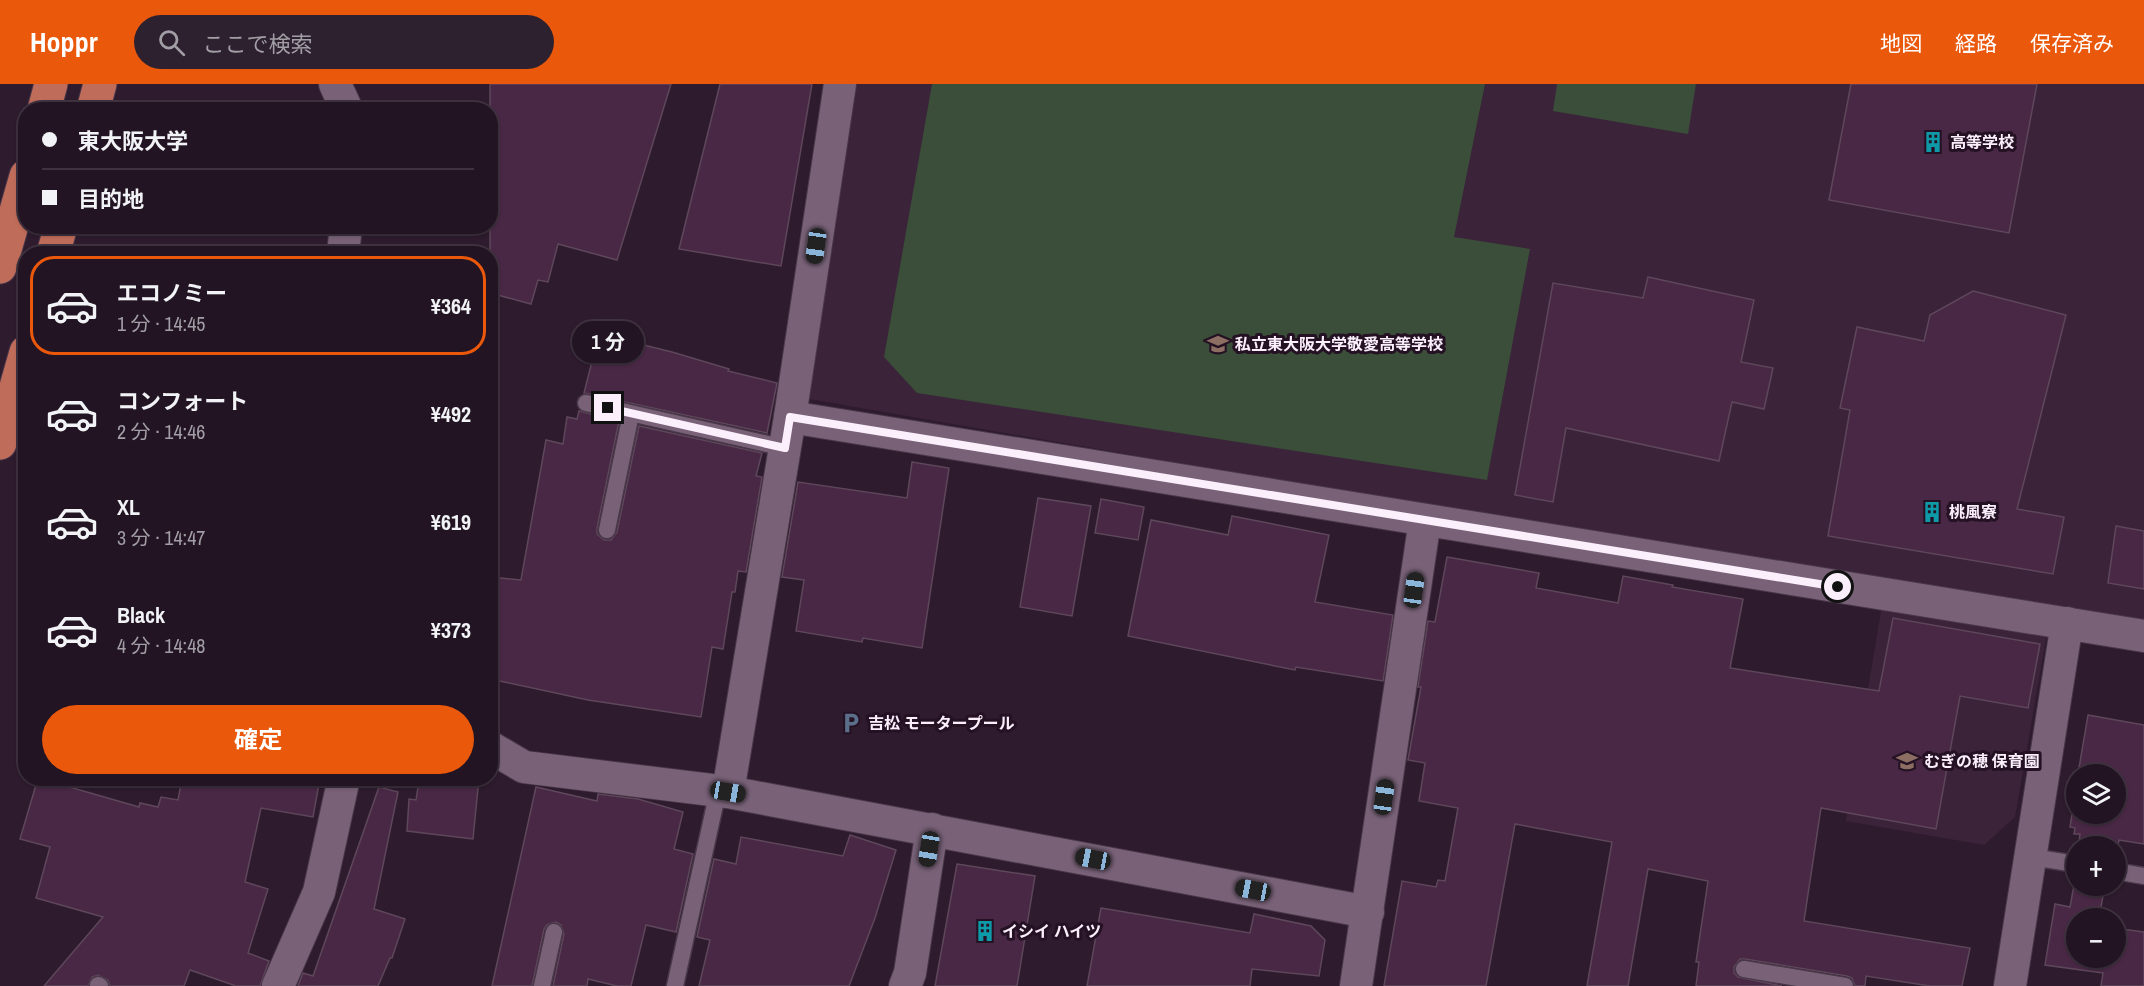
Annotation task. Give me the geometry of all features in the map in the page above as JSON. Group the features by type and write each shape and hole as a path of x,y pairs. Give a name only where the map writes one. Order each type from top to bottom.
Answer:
{"highway":[{"path":"46,102 51,84"},
{"path":"95,102 100,84"},
{"path":"0,267 18,204"},
{"path":"0,443 18,380"}],"street":[{"path":"335,84 343,102"},
{"path":"723,791 785,448 840,84"},
{"path":"790,417 2144,636"},
{"path":"1356,986 1425,520"},
{"path":"2010,986 2067,623"},
{"path":"498,752 524,767 723,791 1368,912"},
{"path":"278,986 319,892 342,786"},
{"path":"905,986 910,973 932,829"}],"lane":[{"path":"585,404 785,448"},
{"path":"607,530 631,414"},
{"path":"675,986 723,791"},
{"path":"2031,856 2066,862"},
{"path":"2126,873 2144,876"},
{"path":"542,986 554,932"},
{"path":"1744,969 1845,986"}],"shaded area":[{"name":"私立東大阪大学敬愛高等学校","path":"856,84 2144,84 2144,622 1572,531 809,399"},
{"path":"1882,605 2047,633 2015,817 1984,845 1846,821"}],"green space":[{"path":"932,84 1485,84 1454,237 1530,249 1487,480 917,393 884,357"},
{"path":"1557,84 1696,84 1688,134 1553,111"}],"building":[{"path":"490,84 671,84 617,260 558,244 548,282 538,280 531,304 498,295 498,246 490,246 490,234 498,234 498,102 490,102"},
{"path":"720,84 812,84 781,266 679,249"},
{"name":"高等学校","path":"1851,84 2037,84 2009,233 1829,200"},
{"path":"1648,277 1754,300 1741,362 1773,368 1764,409 1732,402 1719,461 1566,428 1553,502 1515,495 1553,283 1643,298"},
{"path":"1973,291 2066,315 2017,509 2064,517 2053,574 1828,536 1850,410 1840,408 1857,327 1924,341 1930,315"},
{"path":"599,334 672,352 729,369 728,371 777,383 767,433 584,393"},
{"path":"579,411 619,421 597,528 597,534 604,540 611,540 617,532 639,426 762,453 756,476 762,477 746,572 738,571 735,592 732,592 723,649 712,647 701,717 588,700 498,681 498,578 521,580 546,440 563,444 567,417 577,419"},
{"path":"912,462 949,468 922,648 863,638 862,642 796,631 804,580 782,577 798,482 907,498"},
{"path":"1038,498 1091,506 1072,616 1020,607"},
{"path":"1101,499 1144,507 1138,540 1095,533"},
{"path":"1232,516 1329,535 1315,602 1393,615 1383,681 1296,667 1295,670 1128,636 1151,520 1228,535"},
{"path":"2116,526 2144,531 2144,589 2108,583"},
{"path":"1447,557 1539,573 1536,588 1618,603 1623,576 1743,599 1730,668 1879,691 1893,618 2040,644 2028,708 1960,696 1936,829 1821,808 1804,921 1970,948 1962,986 1930,986 1866,976 1865,986 1855,986 1852,978 1847,976 1740,959 1734,967 1734,973 1738,977 1782,986 1696,986 1699,962 1696,962 1708,881 1648,869 1628,986 1587,986 1612,842 1515,824 1486,986 1384,986 1402,881 1436,887 1438,880 1445,881 1458,808 1419,801 1425,763 1408,760 1421,687 1418,687 1428,621 1435,622"},
{"path":"2088,715 2144,725 2144,844 2126,841 2126,836 2074,834 2075,828 2070,827 2070,824 2126,824 2126,764 2080,764"},
{"path":"36,786 66,786 139,807 140,803 158,807 161,797 178,800 181,786 319,786 313,817 261,808 245,882 268,889 248,953 269,961 260,986 236,986 190,970 184,986 110,986 108,980 98,975 92,977 88,986 44,986 103,917 36,898 50,847 20,839"},
{"path":"418,786 478,786 473,839 407,831 409,799 416,800"},
{"path":"379,787 398,792 374,909 405,919 392,958 378,986 298,986 303,973 313,976"},
{"path":"536,787 597,801 598,794 638,799 683,812 674,849 693,854 676,932 646,925 631,986 617,986 588,979 587,986 553,986 564,934 561,925 556,922 547,925 544,929 532,986 492,986"},
{"path":"850,835 896,850 875,918 849,986 699,986 710,940 697,937 714,859 736,864 741,837 843,856"},
{"name":"イシイ ハイツ","path":"957,864 1035,876 1017,986 935,986"},
{"path":"2072,896 2103,896 2101,908 2066,908 2066,968 2045,965 2055,904 2070,907"},
{"path":"1101,908 1250,933 1254,914 1311,926 1325,940 1319,976 1252,969 1250,986 1087,986"},
{"path":"2126,930 2144,932 2144,986 2101,986 2103,973 2067,968 2126,968"}],"place":[{"name":"高等学校","path":"1933,142"},
{"name":"私立東大阪大学敬愛高等学校","path":"1218,344"},
{"name":"桃風寮","path":"1932,512"},
{"name":"吉松 モータープール","path":"851,723"},
{"name":"むぎの穂 保育園","path":"1907,761"},
{"name":"イシイ ハイツ","path":"985,931"}],"route":[{"path":"608,408 785,448 790,417 1838,587"}]}
